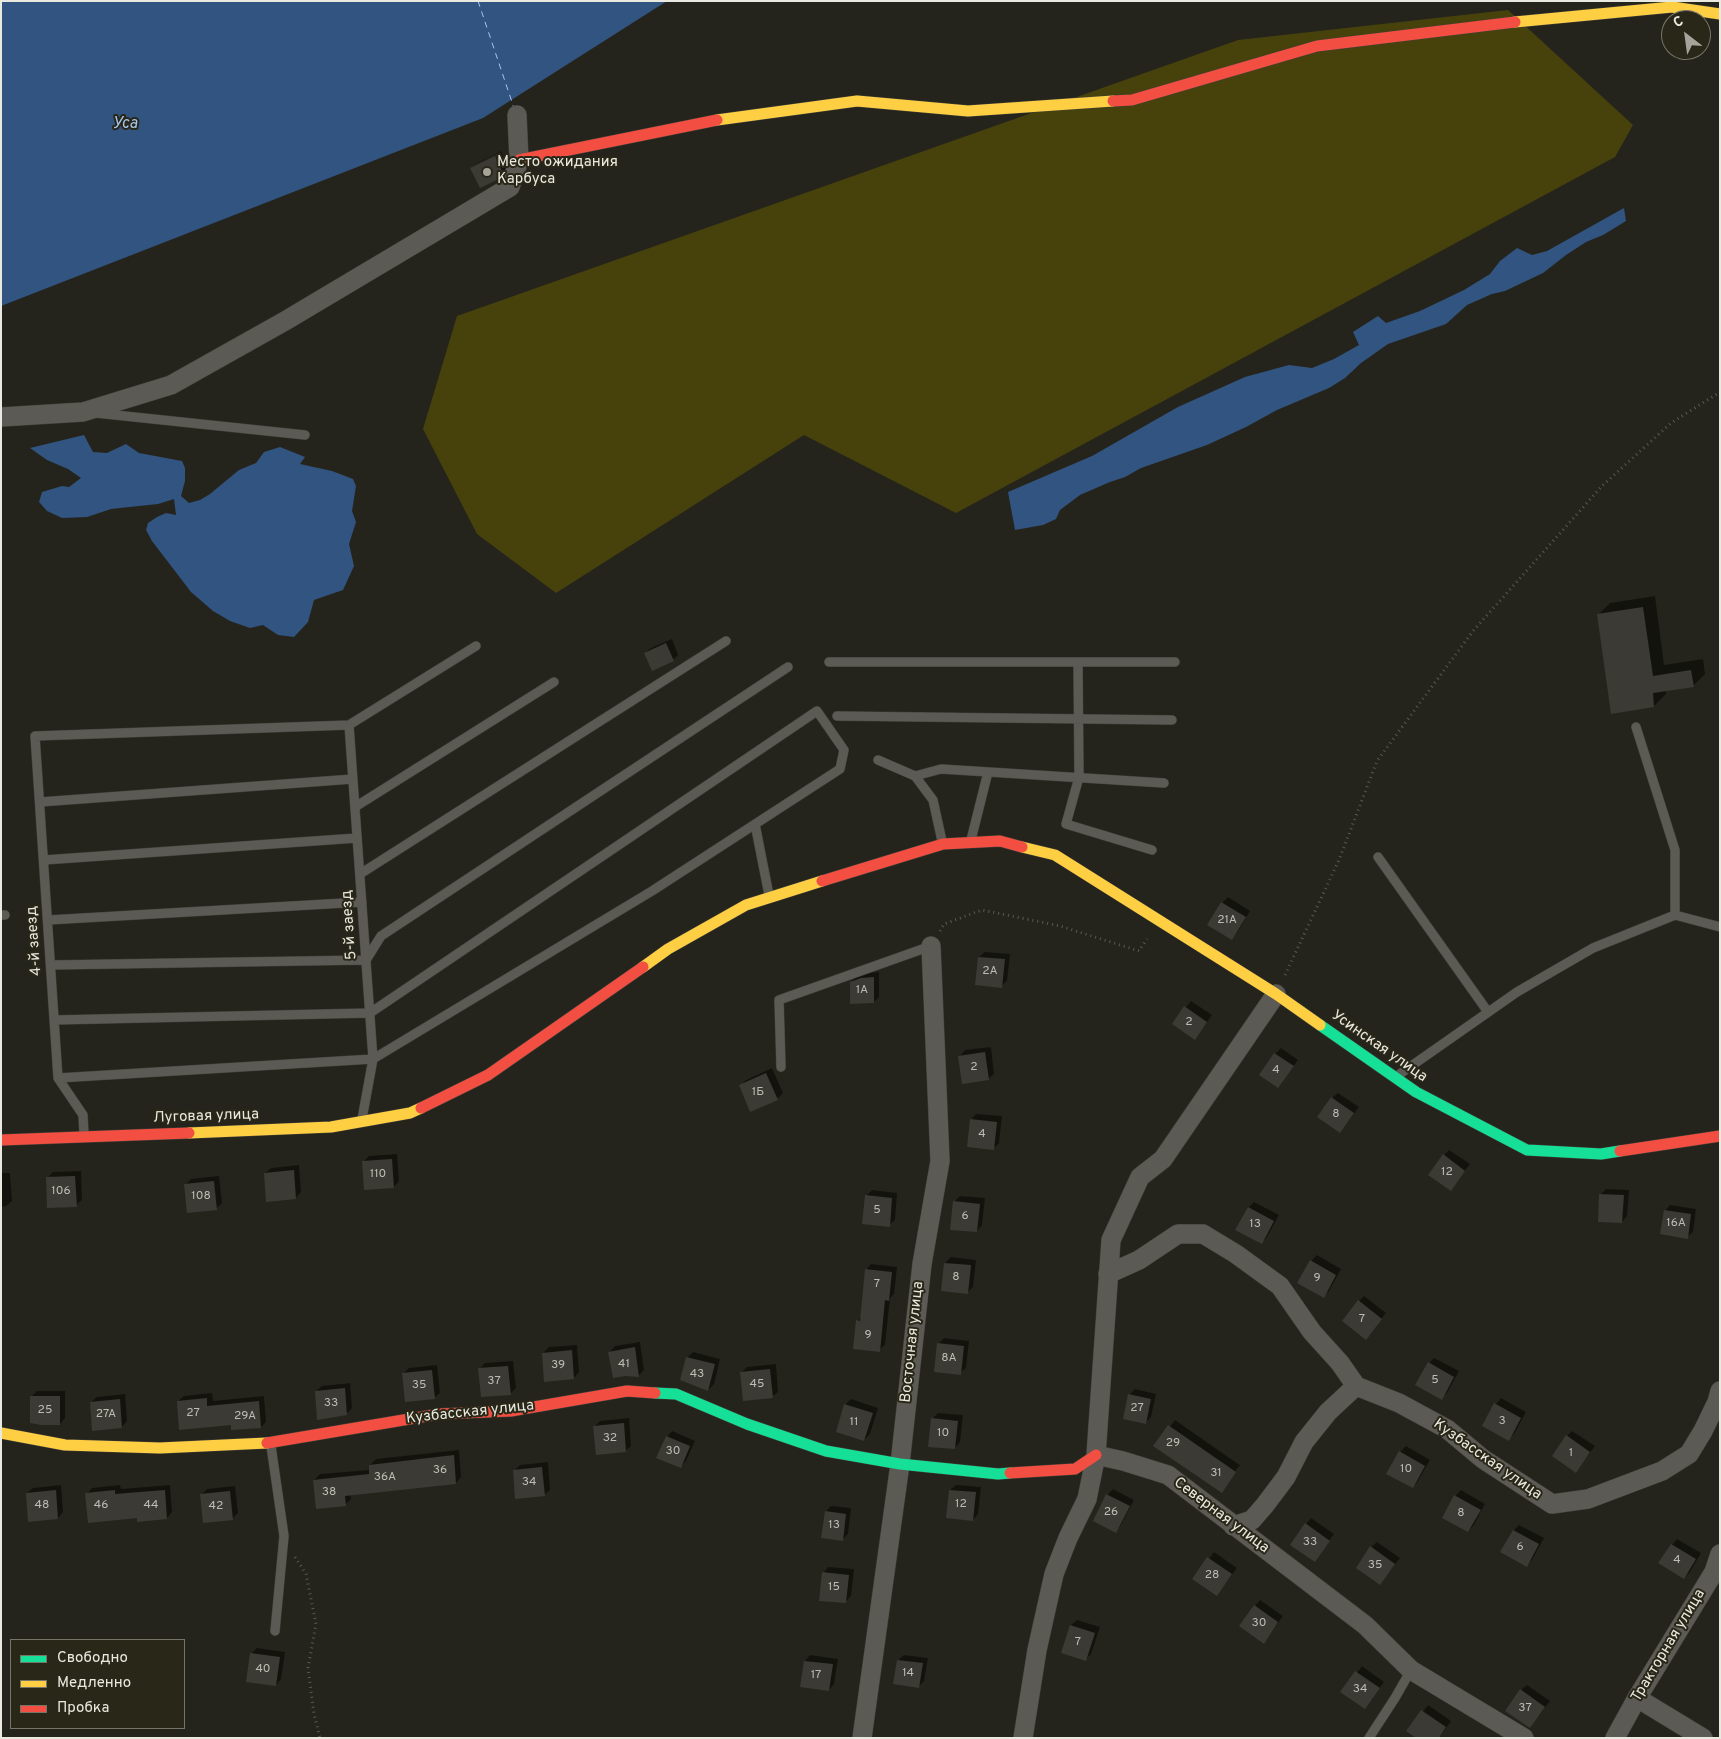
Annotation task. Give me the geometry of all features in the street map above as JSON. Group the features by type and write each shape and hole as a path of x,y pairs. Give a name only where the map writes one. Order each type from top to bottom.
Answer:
{"street":[{"path":"519,160 706,121 848,102 857,101 968,111 1132,100 1317,46 1546,18 1672,7 1720,14"},
{"path":"1,417 83,412 171,385 285,321 510,186 519,160 517,115"},
{"name":"Усинская улица","path":"769,898 943,844 1000,841 1055,855 1276,994 1416,1092 1527,1150 1601,1154 1720,1136"},
{"name":"Луговая улица","path":"1,1140 331,1127 410,1113 488,1075 668,949 746,905 769,898"},
{"name":"Восточная улица","path":"862,1738 900,1464 922,1264 940,1161 932,946"},
{"path":"1023,1738 1037,1650 1054,1574 1068,1538 1087,1499 1096,1455 1111,1240 1140,1177 1163,1159 1276,994"},
{"path":"1108,1274 1139,1260 1178,1234 1203,1234 1236,1254 1280,1286 1312,1332 1340,1363 1356,1386 1328,1412 1304,1442 1286,1476 1266,1506 1252,1520 1232,1526"},
{"name":"Кузбасская улица","path":"1356,1386 1399,1402 1447,1429 1483,1460 1552,1504 1588,1499 1662,1471 1689,1454 1703,1432 1719,1399"},
{"name":"Кузбасская улица","path":"1,1432 65,1446 160,1448 271,1443 439,1414 511,1410 627,1391 676,1394 747,1424 826,1451 900,1464 998,1474 1075,1469 1096,1455"},
{"name":"Северная улица","path":"1096,1455 1123,1461 1168,1476 1365,1625 1411,1670 1524,1738"},
{"name":"Тракторная улица","path":"1615,1738 1637,1698 1714,1572 1720,1554"},
{"path":"1637,1698 1703,1738"}],"lane":[{"path":"83,412 305,435"},
{"path":"360,874 726,641"},
{"path":"349,725 476,646"},
{"path":"830,662 1175,662"},
{"path":"1078,662 1080,778 1066,824 1152,850"},
{"path":"51,965 366,960 381,936 788,667"},
{"path":"355,808 554,682"},
{"path":"54,1020 370,1012 817,711 844,750 840,769 652,891 373,1059 58,1078"},
{"path":"837,716 1172,720"},
{"name":"5-й заезд","path":"349,725 373,1059 361,1122"},
{"name":"4-й заезд","path":"58,1078 35,736 349,725"},
{"path":"1636,727 1675,850 1675,916"},
{"path":"878,760 916,776 933,800 943,844"},
{"path":"916,776 941,769 1164,783"},
{"path":"971,843 988,772"},
{"path":"40,802 353,779"},
{"path":"754,824 769,898"},
{"path":"44,860 357,838"},
{"path":"1378,857 1488,1012"},
{"path":"48,920 362,902"},
{"path":"1395,1077 1517,992 1594,948 1675,916 1720,928"},
{"path":"781,1067 780,1000 932,946"},
{"path":"58,1078 83,1114 84,1137"},
{"path":"271,1443 283,1540 275,1631"},
{"path":"1369,1738 1411,1670"}],"path":[{"path":"1276,994 1339,860 1377,761 1473,631 1602,486 1671,423 1720,392"},
{"path":"932,946 944,924 982,910 1060,926 1139,951 1159,922"},
{"path":"283,1540 306,1574 316,1624 308,1668 314,1714 320,1738"}],"shaded area":[{"path":"1508,10 1633,125 1615,157 956,513 804,435 556,593 477,534 423,429 457,316 1238,40"}],"water":[{"name":"Уса","path":"1,1 667,1 483,118 1,306"},
{"path":"1624,208 1626,221 1603,235 1586,242 1543,273 1505,291 1492,294 1467,305 1446,324 1388,344 1361,363 1345,378 1329,388 1277,410 1207,445 1141,468 1125,477 1080,495 1060,510 1056,519 1043,525 1015,530 1008,492 1092,456 1178,407 1245,377 1289,365 1312,368 1334,359 1359,345 1353,332 1378,316 1386,323 1420,311 1464,290 1490,274 1500,261 1517,248 1532,255 1547,251"},
{"path":"84,435 93,452 107,453 126,444 139,453 182,461 185,468 185,481 181,496 189,503 200,500 239,470 256,463 264,452 280,447 305,457 300,464 332,471 353,479 356,486 352,511 356,522 349,544 354,566 343,590 314,600 308,622 294,637 278,635 263,625 250,628 230,621 213,611 191,592 152,541 146,530 148,523 157,517 166,513 176,515 174,499 158,504 111,509 87,517 62,518 47,511 39,502 42,492 62,486 69,487 81,478 68,469 47,460 30,448"}],"building":[{"name":"Место ожидания Карбуса","path":"495,156 503,173 501,178 480,188 470,168"},
{"path":"1643,607 1653,676 1691,670 1694,687 1653,693 1654,707 1611,714 1597,614"},
{"path":"666,643 674,661 652,671 644,653"},
{"path":"1221,902 1246,917 1232,940 1207,925"},
{"path":"978,957 1005,959 1002,988 975,985"},
{"path":"874,977 874,1003 850,1004 850,982 861,978"},
{"path":"1184,1006 1207,1022 1195,1040 1172,1024"},
{"path":"985,1052 989,1080 962,1084 958,1056"},
{"path":"1274,1053 1294,1066 1278,1088 1259,1075"},
{"path":"766,1073 778,1100 750,1112 739,1085"},
{"path":"1331,1097 1354,1113 1340,1133 1317,1117"},
{"path":"970,1119 997,1122 994,1150 967,1147"},
{"path":"1443,1154 1465,1171 1451,1191 1428,1175"},
{"path":"392,1159 394,1188 364,1190 362,1161"},
{"path":"294,1170 296,1199 266,1202 264,1173"},
{"path":"75,1176 77,1207 47,1208 46,1177"},
{"path":"214,1181 217,1210 187,1213 184,1184"},
{"path":"1599,1194 1624,1195 1622,1223 1598,1222"},
{"path":"865,1195 892,1198 890,1227 862,1224"},
{"path":"953,1201 980,1204 977,1232 950,1230"},
{"path":"1248,1207 1274,1221 1262,1244 1235,1230"},
{"path":"1664,1210 1691,1214 1688,1239 1660,1234"},
{"path":"1310,1260 1336,1275 1324,1298 1297,1283"},
{"path":"944,1263 971,1265 968,1294 941,1291"},
{"path":"865,1269 892,1272 889,1301 885,1300 880,1352 853,1349 856,1320 860,1321"},
{"path":"1358,1300 1382,1319 1366,1340 1342,1321"},
{"path":"937,1343 964,1346 961,1375 934,1372"},
{"path":"635,1347 639,1377 625,1376 613,1378 608,1352"},
{"path":"572,1350 574,1379 544,1382 542,1353"},
{"path":"686,1357 715,1364 708,1391 680,1380"},
{"path":"1428,1362 1454,1377 1442,1400 1415,1385"},
{"path":"508,1366 511,1395 481,1397 478,1368"},
{"path":"770,1369 773,1398 743,1401 740,1372"},
{"path":"432,1370 435,1399 405,1402 402,1373"},
{"path":"345,1388 347,1415 317,1420 315,1391"},
{"path":"1128,1394 1151,1399 1146,1424 1123,1419"},
{"path":"30,1396 60,1396 60,1425 30,1423"},
{"path":"207,1398 207,1406 259,1401 261,1428 231,1430 231,1425 179,1430 177,1401"},
{"path":"120,1399 122,1428 92,1431 90,1402"},
{"path":"1494,1403 1521,1418 1509,1441 1482,1426"},
{"path":"844,1404 873,1413 864,1441 836,1432"},
{"path":"931,1418 958,1421 955,1449 928,1447"},
{"path":"624,1423 626,1452 596,1455 593,1426"},
{"path":"1168,1425 1236,1472 1222,1493 1153,1446"},
{"path":"1566,1435 1590,1452 1576,1473 1552,1456"},
{"path":"666,1436 690,1446 681,1468 656,1458"},
{"path":"1399,1451 1425,1466 1413,1488 1386,1474"},
{"path":"454,1455 456,1484 345,1496 346,1506 316,1509 313,1480 369,1474 369,1465"},
{"path":"542,1467 545,1496 515,1499 513,1470"},
{"path":"56,1490 58,1519 28,1522 26,1493"},
{"path":"115,1490 115,1494 165,1490 167,1519 137,1522 137,1518 88,1523 85,1493"},
{"path":"949,1490 976,1492 973,1521 946,1518"},
{"path":"230,1491 233,1520 203,1523 200,1494"},
{"path":"1106,1494 1130,1506 1116,1533 1093,1521"},
{"path":"1454,1495 1481,1510 1468,1532 1442,1518"},
{"path":"825,1511 846,1514 843,1541 821,1538"},
{"path":"1305,1523 1330,1541 1315,1562 1290,1545"},
{"path":"1513,1530 1539,1544 1527,1567 1500,1552"},
{"path":"1671,1544 1696,1559 1684,1579 1658,1563"},
{"path":"1370,1546 1395,1564 1380,1585 1356,1568"},
{"path":"1207,1557 1232,1574 1217,1596 1192,1579"},
{"path":"822,1572 849,1575 846,1603 819,1601"},
{"path":"1254,1605 1278,1622 1264,1644 1239,1626"},
{"path":"1070,1625 1095,1633 1086,1661 1061,1653"},
{"path":"250,1653 280,1657 276,1686 246,1682"},
{"path":"897,1660 923,1663 919,1688 893,1684"},
{"path":"804,1661 833,1664 829,1691 800,1687"},
{"path":"1355,1671 1380,1688 1365,1709 1340,1692"},
{"path":"1520,1689 1545,1707 1530,1728 1505,1711"},
{"path":"1421,1710 1446,1727 1439,1738 1416,1738 1406,1731"}],"ferry route":[{"path":"478,1 514,108"}],"traffic: fast":[{"path":"1320,1025 1416,1092 1527,1150 1601,1154 1620,1151"},
{"path":"655,1393 676,1394 747,1424 826,1451 900,1464 998,1474 1010,1473"}],"traffic: slow":[{"path":"1515,22 1672,7 1720,14"},
{"path":"717,120 857,101 968,111 1113,101"},
{"path":"1022,847 1055,855 1276,994 1320,1025"},
{"path":"643,967 668,949 746,905 822,881"},
{"path":"189,1133 331,1127 410,1113 421,1108"},
{"path":"1,1433 65,1445 160,1448 267,1443"}],"traffic: jam":[{"path":"1113,101 1132,100 1317,46 1515,22"},
{"path":"519,160 717,120"},
{"path":"822,881 943,844 1000,841 1022,847"},
{"path":"421,1108 488,1075 643,967"},
{"path":"1,1140 189,1133"},
{"path":"1620,1151 1720,1136"},
{"path":"267,1443 439,1414 511,1411 627,1391 655,1393"},
{"path":"1010,1473 1075,1469 1096,1455"}],"place":[{"name":"Место ожидания Карбуса","path":"487,172"}]}
